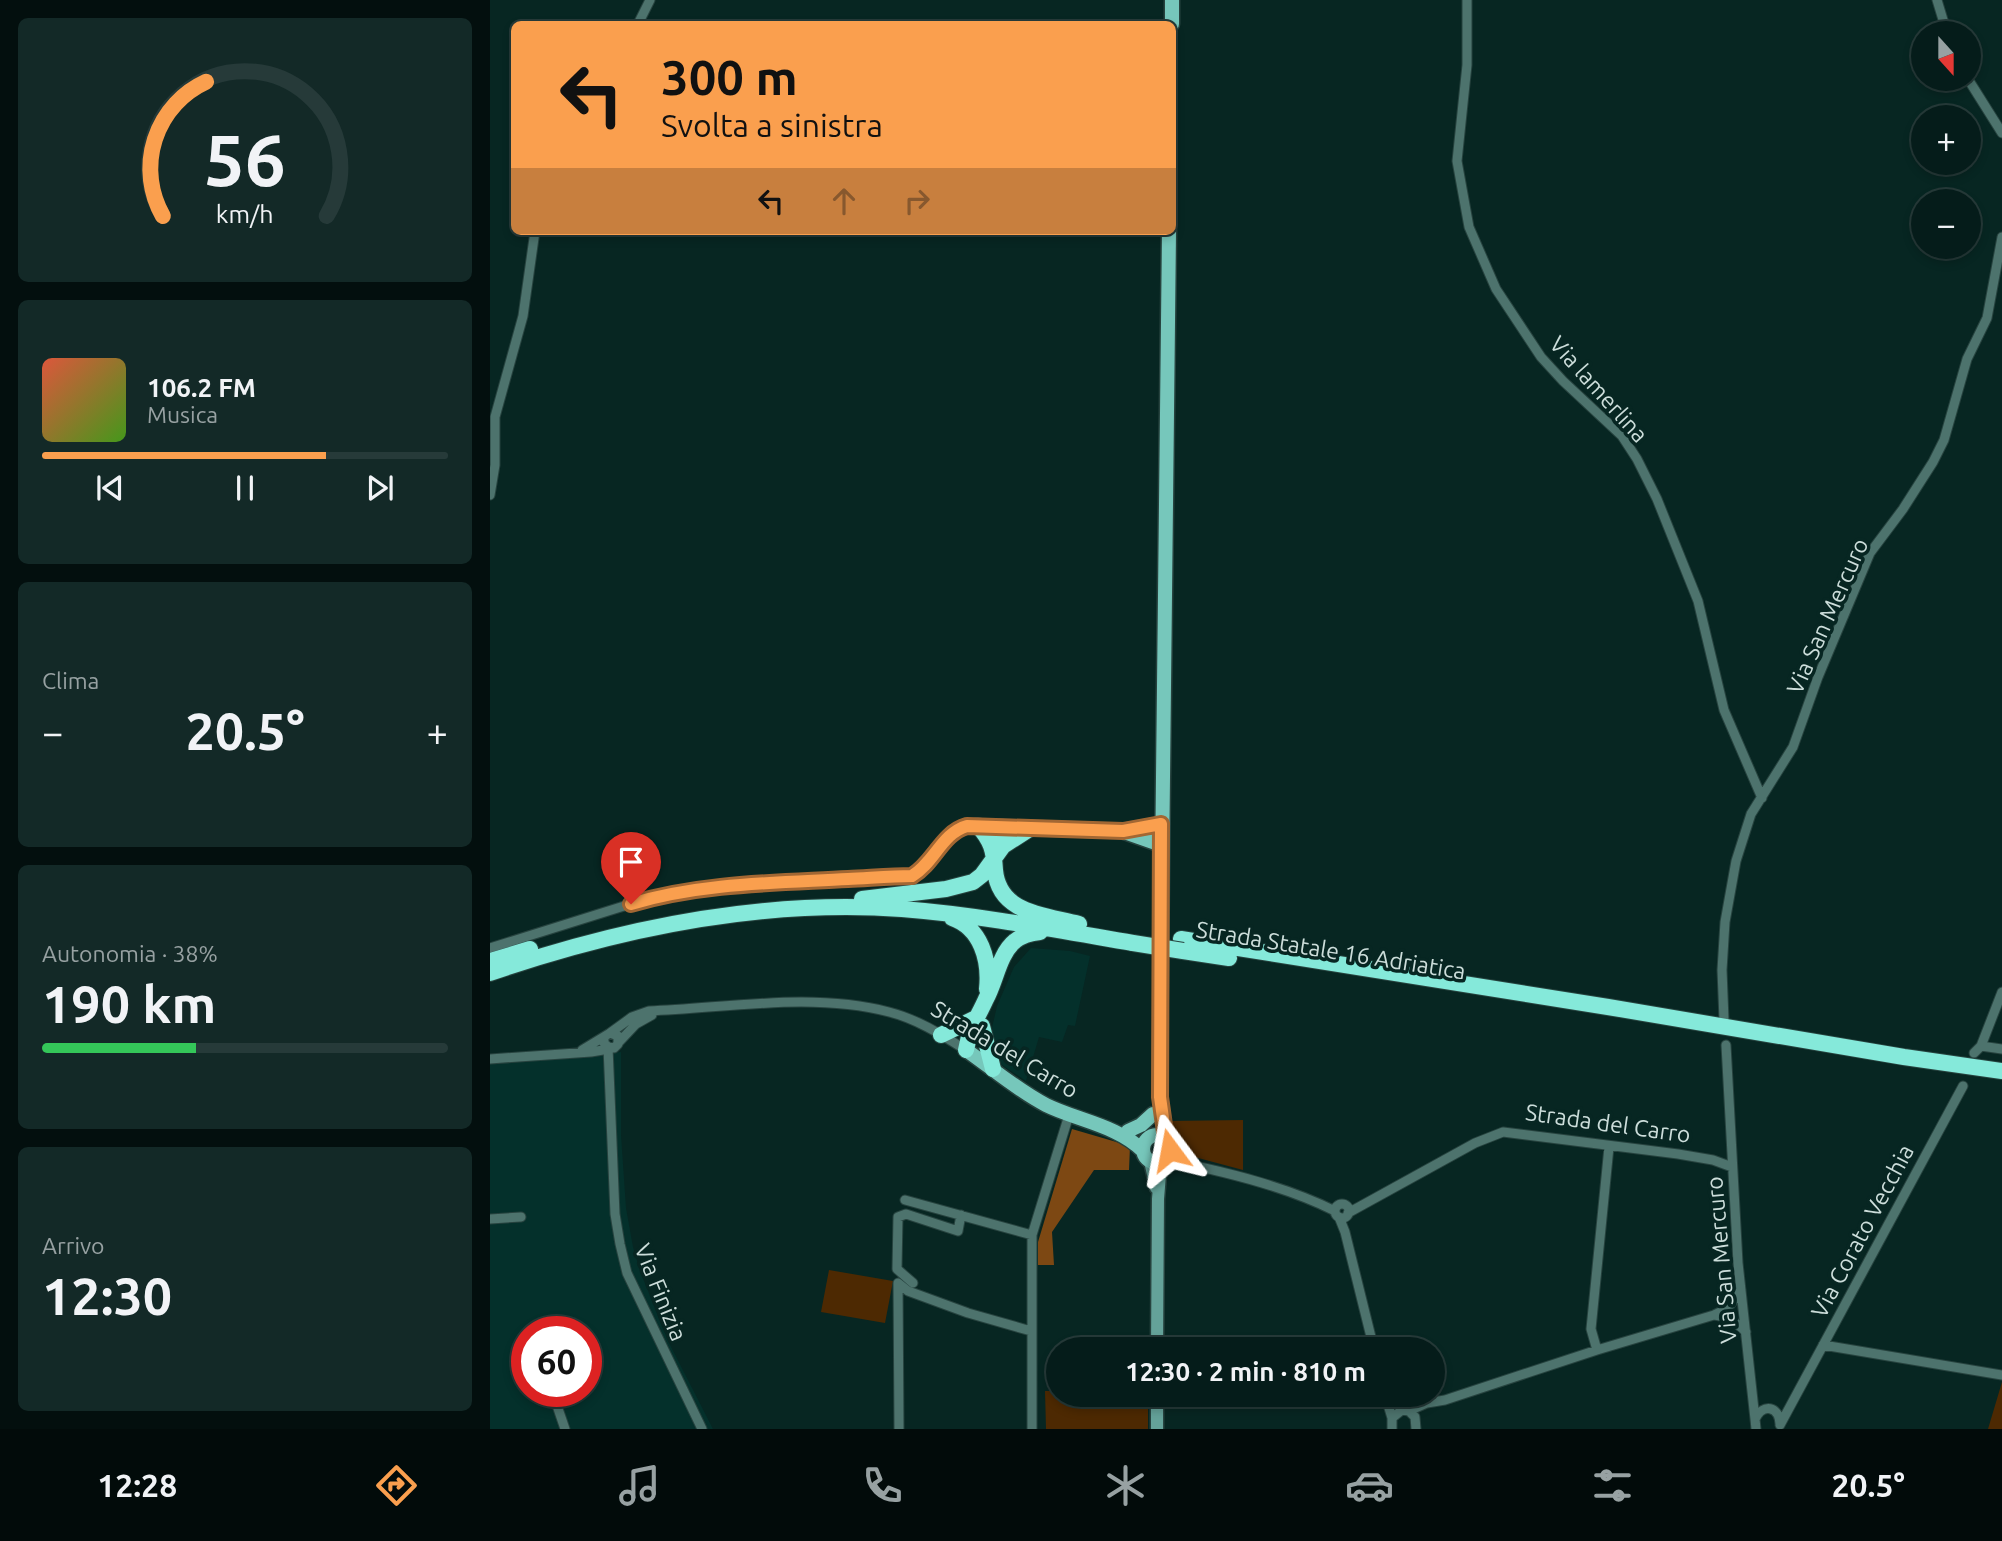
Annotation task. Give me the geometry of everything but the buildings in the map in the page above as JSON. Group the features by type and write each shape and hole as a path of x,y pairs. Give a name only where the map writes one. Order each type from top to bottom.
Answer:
{"highway":[{"path":"978,826 997,850"},
{"path":"1001,827 997,850 997,885 1008,901 1021,909 1078,929"},
{"path":"862,899 962,886 982,875 997,850 1031,828"},
{"name":"Strada Statale 16 Adriatica","path":"490,961 590,931 654,917 734,905 862,899 938,904 1133,938 2002,1071"},
{"name":"Strada Statale 16 Adriatica","path":"490,973 593,940 655,926 724,915 862,908 937,913 1078,929"},
{"path":"937,913 965,922 977,936 985,956 988,975 986,999"},
{"path":"966,1050 1007,950 1014,941 1037,932 1078,929"},
{"name":"Strada Statale 16 Adriatica","path":"1182,945 2002,1079"},
{"path":"941,1035 978,1023"},
{"path":"978,1023 993,1069"}],"main road":[{"path":"1172,0 1172,21"},
{"path":"1157,1153 1160,1097 1169,235"},
{"path":"1001,827 1123,831 1161,824"},
{"path":"1123,831 1161,845"},
{"name":"Strada del Carro","path":"966,1050 1024,1093 1157,1153"},
{"path":"1128,1131 1142,1125 1153,1114 1160,1097"},
{"path":"1153,1114 1157,1153"},
{"name":"Strada del Carro","path":"1110,1130 1128,1131 1157,1153"}],"street":[{"path":"640,21 650,0"},
{"name":"Via lamerlina","path":"1468,0 1467,65 1457,161 1469,228 1496,289 1541,357 1622,436 1637,459 1657,499 1698,601 1724,710 1762,798"},
{"path":"1937,0 1943,21"},
{"path":"1976,91 2002,133"},
{"path":"490,495 495,465 495,416 523,316 534,235"},
{"name":"Via San Mercuro","path":"1724,1020 1722,970 1727,910 1740,849 1751,814 1794,747 1818,677 1870,553 1903,509 1944,440 1967,359 1987,318 2002,237"},
{"path":"490,948 656,896 795,881 912,876 925,868 957,828 1001,827"},
{"path":"2002,992 1978,1049 2002,1049"},
{"name":"Strada del Carro","path":"490,1059 578,1053 611,1042 636,1024 667,1011 771,1004 846,1005 892,1013 941,1035 966,1050"},
{"name":"Via Finizia","path":"611,1042 609,1077 615,1214 627,1273 702,1429"},
{"name":"Via San Mercuro","path":"1726,1045 1741,1290 1755,1424"},
{"name":"Via Corato Vecchia","path":"1779,1427 1963,1086"},
{"path":"1032,1429 1032,1236 1069,1115"},
{"name":"Strada del Carro","path":"1157,1153 1342,1211 1368,1201 1475,1143 1503,1132 1678,1154 1713,1160 1732,1167"},
{"path":"1597,1350 1591,1329 1609,1147"},
{"path":"1157,1153 1167,1171 1182,1164"},
{"path":"1157,1153 1157,1337"},
{"path":"1157,1153 1158,1199"},
{"name":"Strada del Carro","path":"1157,1153 1182,1164 1195,1164"},
{"path":"905,1200 1032,1236"},
{"path":"1342,1211 1371,1337"},
{"path":"913,1283 897,1269 898,1217 906,1214 958,1231 961,1215"},
{"path":"490,1219 521,1217"},
{"path":"899,1429 898,1283 908,1292 1031,1331"},
{"path":"1727,1313 1741,1290"},
{"path":"1445,1400 1736,1308 1743,1311"},
{"path":"1727,1313 1746,1332"},
{"path":"1823,1345 2002,1375"},
{"path":"1753,1387 1758,1399 1771,1409"},
{"name":"Via Corato Vecchia","path":"1755,1424 1761,1410 1787,1405 1797,1395"},
{"path":"557,1407 565,1429"},
{"path":"1157,1407 1157,1429"},
{"path":"1389,1407 1392,1429"},
{"path":"1398,1407 1406,1411 1416,1425 1422,1413 1433,1407"},
{"path":"1392,1418 1416,1407"},
{"name":"Via Corato Vecchia","path":"1771,1409 1780,1419 1779,1427"}],"shaded area":[{"path":"1031,948 1070,951 1090,956 1075,1026 1068,1025 1062,1042 1039,1037 1026,1081 996,1061 992,1028 997,1006 1014,967"},
{"path":"621,1052 621,1135 626,1208 633,1247 669,1343 713,1429 490,1429 490,1057"},
{"path":"1243,1120 1243,1170 1187,1155 1171,1142 1168,1121"},
{"path":"1072,1129 1130,1146 1129,1170 1094,1170 1052,1232 1054,1265 1038,1265 1038,1242"},
{"path":"829,1270 893,1281 885,1323 821,1312"},
{"path":"2002,1382 2002,1429 1988,1429"},
{"path":"1045,1391 1046,1407 1148,1407 1148,1429 1046,1429"}],"route":[{"path":"631,904 656,896 712,888 808,880 912,876 925,868 949,835 957,828 967,826 1123,831 1161,824 1160,1097 1170,1150"}]}
